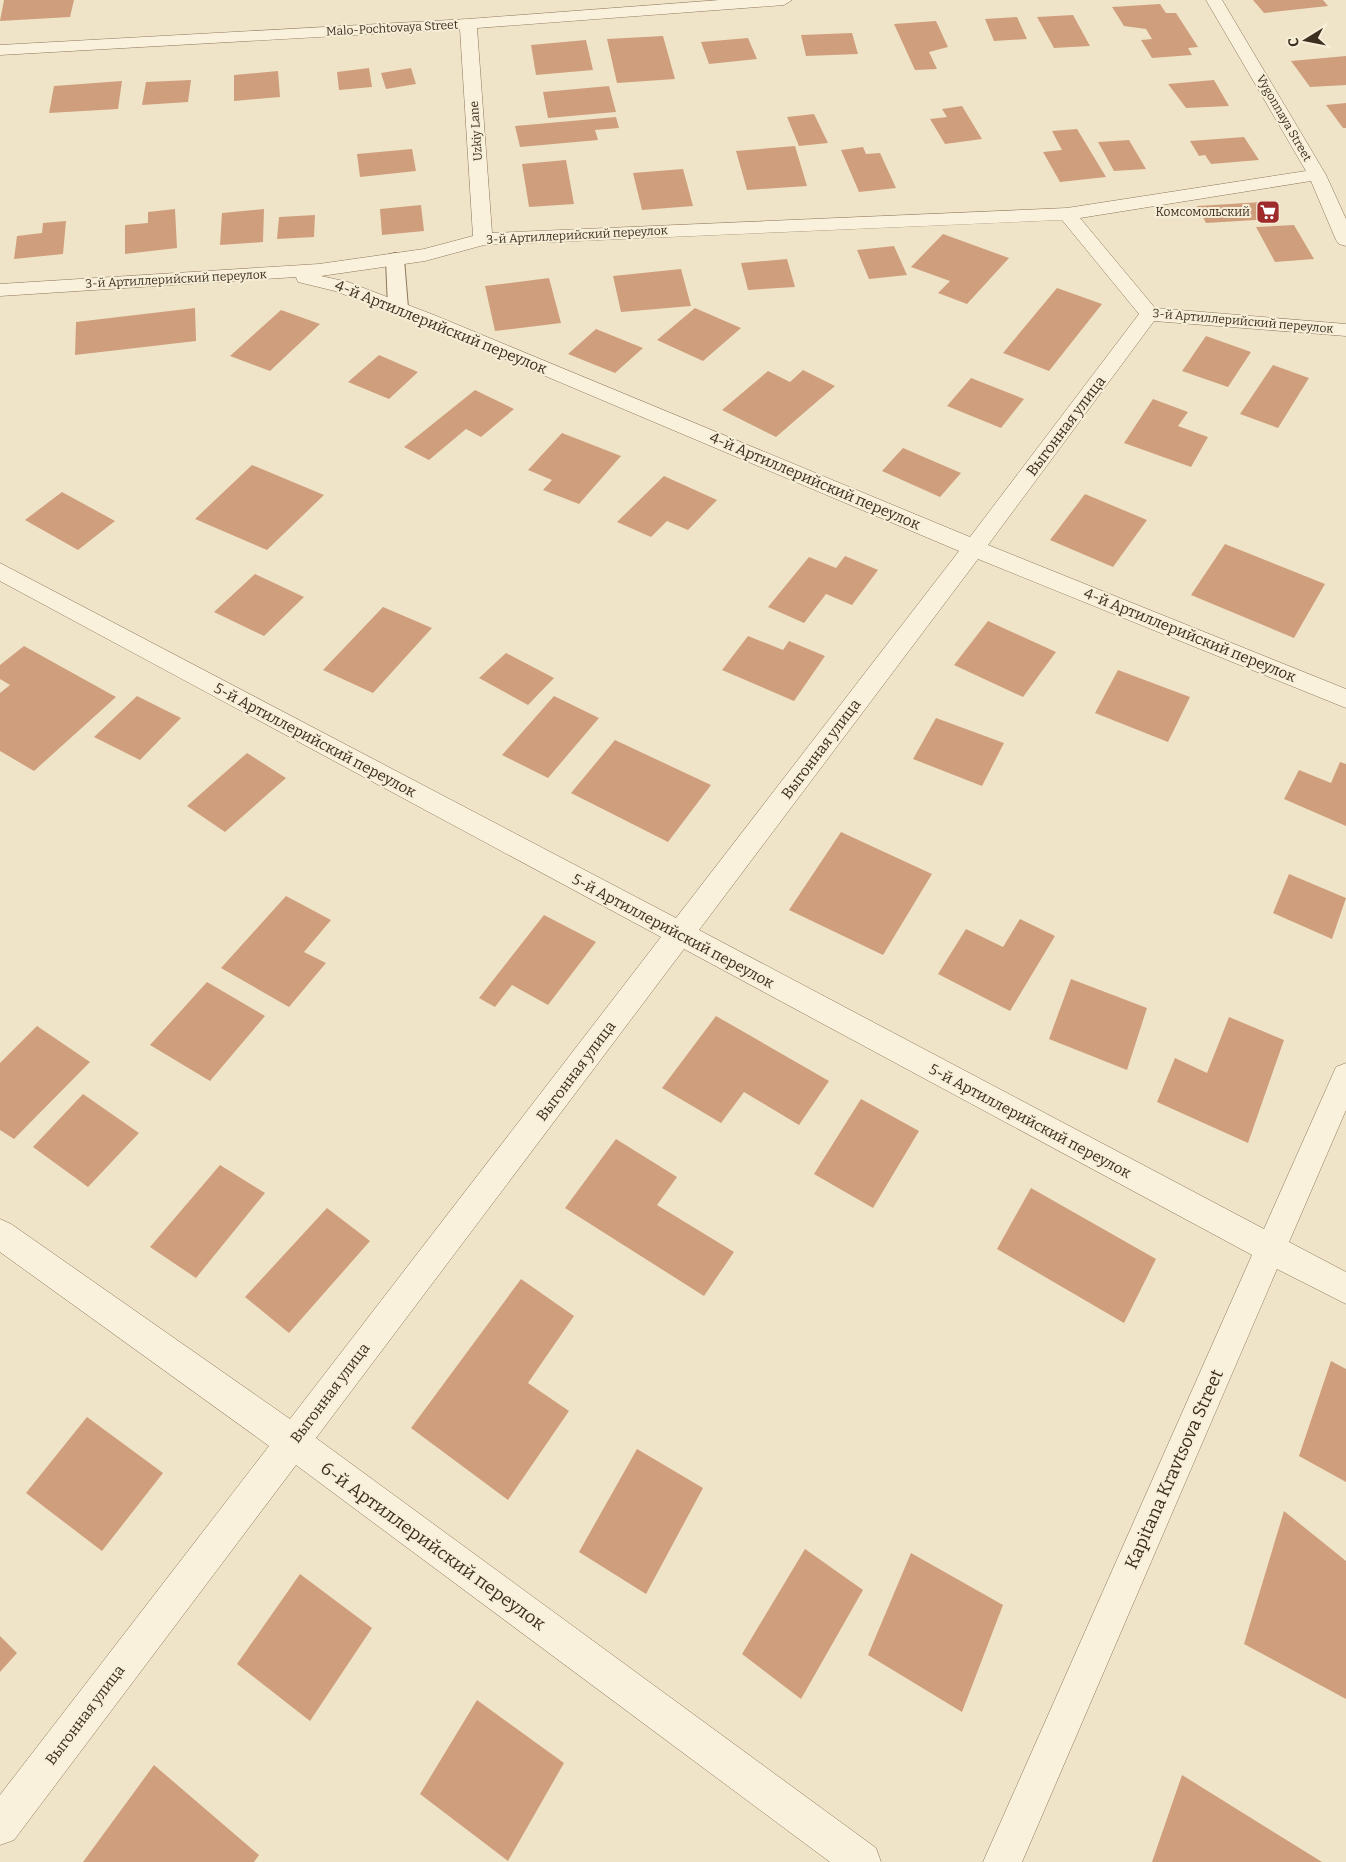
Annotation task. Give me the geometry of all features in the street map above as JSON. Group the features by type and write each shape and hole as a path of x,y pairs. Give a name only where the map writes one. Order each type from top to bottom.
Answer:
{"street":[{"path":"537,0 542,18"},
{"name":"Malo-Pochtovaya Street","path":"0,50 468,24 784,0"},
{"name":"Vygonnaya Street","path":"1214,0 1317,175 1346,240"},
{"name":"Uzkiy Lane","path":"468,24 483,239"},
{"name":"3-й Артиллерийский переулок","path":"0,290 281,273 434,253 483,239 1067,214 1317,175"},
{"name":"3-й Артиллерийский переулок","path":"1067,214 1149,314 1346,330"},
{"name":"4-й Артиллерийский переулок","path":"281,273 341,286 398,308 974,548 1346,699"},
{"name":"Выгонная улица","path":"0,1826 974,548 1149,314"},
{"name":"5-й Артиллерийский переулок","path":"0,572 1346,1289"},
{"name":"Kapitana Kravtsova Street","path":"1002,1862 1346,1076"},
{"name":"6-й Артиллерийский переулок","path":"0,1234 293,1442 862,1862"}],"lane":[{"path":"395,259 398,308"}],"building":[{"path":"4,0 74,0 70,17 0,21"},
{"path":"1253,0 1323,0 1328,6 1264,13"},
{"path":"1160,4 1166,13 1176,13 1198,47 1188,48 1192,55 1152,58 1141,40 1152,39 1146,29 1124,26 1112,7"},
{"path":"1073,15 1090,46 1054,48 1037,17"},
{"path":"1017,17 1027,39 994,41 985,19"},
{"path":"936,21 948,47 929,52 937,69 915,70 894,24"},
{"path":"852,33 858,54 806,56 801,35"},
{"path":"663,36 675,79 617,83 607,39"},
{"path":"748,38 757,59 709,64 701,42"},
{"path":"586,40 593,70 536,75 531,45"},
{"path":"1346,56 1346,85 1310,87 1291,61"},
{"path":"369,68 372,87 339,90 337,72"},
{"path":"411,68 416,84 386,89 381,73"},
{"path":"278,71 280,97 234,101 234,75"},
{"path":"191,80 188,102 142,105 146,82"},
{"path":"1214,80 1229,106 1186,108 1168,84"},
{"path":"122,81 118,109 49,113 54,86"},
{"path":"609,86 616,112 548,118 543,92"},
{"path":"1346,103 1346,128 1343,128 1326,105"},
{"path":"962,106 982,139 945,144 930,119 947,117 942,109"},
{"path":"814,114 828,143 799,146 787,117"},
{"path":"616,117 619,128 595,130 598,140 520,147 515,126"},
{"path":"1077,129 1106,177 1060,182 1043,152 1062,150 1052,131"},
{"path":"1244,137 1259,160 1211,164 1205,155 1199,156 1190,141"},
{"path":"1129,140 1146,169 1114,171 1098,142"},
{"path":"795,146 807,186 747,190 736,151"},
{"path":"863,147 866,154 880,153 896,188 859,192 841,150"},
{"path":"412,149 416,171 360,177 357,154"},
{"path":"566,160 574,204 529,207 522,164"},
{"path":"683,169 693,206 642,210 633,173"},
{"path":"1262,202 1272,219 1206,223 1197,206"},
{"path":"421,205 424,231 382,235 380,209"},
{"path":"175,209 177,248 125,254 125,225 148,223 148,212"},
{"path":"264,209 263,242 220,245 222,213"},
{"path":"315,215 314,237 277,239 279,217"},
{"path":"66,221 63,254 14,259 17,236 42,233 43,223"},
{"path":"1294,225 1314,259 1275,262 1256,227"},
{"path":"943,234 1009,258 967,304 938,293 950,281 911,267"},
{"path":"894,246 907,275 869,279 857,250"},
{"path":"787,259 795,287 748,290 741,263"},
{"path":"681,269 691,306 621,312 613,276"},
{"path":"549,278 561,323 495,331 485,286"},
{"path":"1057,288 1102,304 1049,371 1003,353"},
{"path":"195,308 196,341 75,355 76,322"},
{"path":"695,308 741,328 703,361 657,340"},
{"path":"281,310 320,324 270,371 230,356"},
{"path":"596,329 643,348 615,373 568,354"},
{"path":"1206,336 1251,352 1228,387 1182,371"},
{"path":"379,355 418,372 389,399 348,382"},
{"path":"1273,365 1309,378 1278,428 1240,414"},
{"path":"803,370 835,386 776,437 722,410 768,371 790,382"},
{"path":"971,378 1024,399 1001,428 947,406"},
{"path":"475,390 514,409 481,437 466,429 429,460 404,447"},
{"path":"1153,399 1188,412 1178,426 1208,437 1191,467 1124,443"},
{"path":"562,433 621,456 579,504 543,490 552,480 528,470"},
{"path":"903,448 961,473 940,497 882,471"},
{"path":"252,465 324,495 267,550 195,519"},
{"path":"664,476 717,500 688,530 667,521 651,537 617,522"},
{"path":"62,492 115,521 78,550 25,520"},
{"path":"1085,494 1147,520 1113,567 1050,540"},
{"path":"1225,544 1325,584 1294,638 1191,595"},
{"path":"845,556 878,570 852,605 826,594 804,623 768,607 809,557 836,568"},
{"path":"255,574 304,597 264,636 214,612"},
{"path":"383,607 432,628 373,693 323,670"},
{"path":"988,621 1056,652 1023,697 954,665"},
{"path":"748,636 783,650 789,641 825,656 794,701 722,670"},
{"path":"24,646 116,697 34,771 0,751 0,693 10,685 0,679 0,665"},
{"path":"506,653 554,678 528,705 479,678"},
{"path":"1118,670 1190,697 1168,742 1095,713"},
{"path":"137,696 181,718 140,760 94,737"},
{"path":"554,696 599,718 548,778 502,755"},
{"path":"936,718 1004,743 982,786 913,759"},
{"path":"615,740 711,785 668,842 571,793"},
{"path":"247,753 286,778 225,832 187,806"},
{"path":"1340,762 1346,764 1346,826 1284,799 1299,770 1331,783"},
{"path":"841,832 932,874 883,955 789,910"},
{"path":"1289,874 1346,898 1332,939 1273,913"},
{"path":"286,896 331,920 304,952 326,963 289,1007 221,968"},
{"path":"544,915 596,942 548,1005 512,985 495,1007 479,998"},
{"path":"1020,919 1055,936 1010,1011 938,974 966,929 1003,947"},
{"path":"1071,979 1147,1008 1127,1070 1049,1039"},
{"path":"207,982 265,1016 210,1081 150,1045"},
{"path":"716,1016 829,1081 799,1125 744,1092 721,1123 662,1088"},
{"path":"1229,1017 1284,1040 1248,1143 1157,1102 1175,1058 1207,1073"},
{"path":"37,1026 90,1062 14,1139 0,1130 0,1063"},
{"path":"83,1094 139,1133 88,1187 33,1147"},
{"path":"861,1099 919,1131 873,1208 814,1174"},
{"path":"616,1139 677,1177 657,1205 734,1252 704,1296 565,1208"},
{"path":"220,1165 265,1193 196,1278 150,1247"},
{"path":"1031,1188 1156,1259 1124,1323 997,1249"},
{"path":"327,1208 370,1241 289,1333 245,1297"},
{"path":"521,1279 574,1316 528,1383 569,1411 508,1500 411,1428"},
{"path":"1331,1361 1346,1369 1346,1482 1299,1456"},
{"path":"87,1417 163,1473 102,1551 26,1493"},
{"path":"637,1449 703,1488 646,1594 579,1552"},
{"path":"1284,1511 1346,1561 1346,1699 1244,1644"},
{"path":"805,1549 863,1590 801,1699 742,1654"},
{"path":"911,1553 1003,1605 962,1712 868,1655"},
{"path":"300,1574 372,1628 310,1721 237,1664"},
{"path":"0,1636 17,1653 0,1672"},
{"path":"477,1700 564,1763 508,1861 420,1794"},
{"path":"154,1765 259,1855 254,1862 83,1862"},
{"path":"1182,1775 1322,1862 1152,1862"}],"place":[{"name":"Комсомольский","path":"1268,212"}]}
